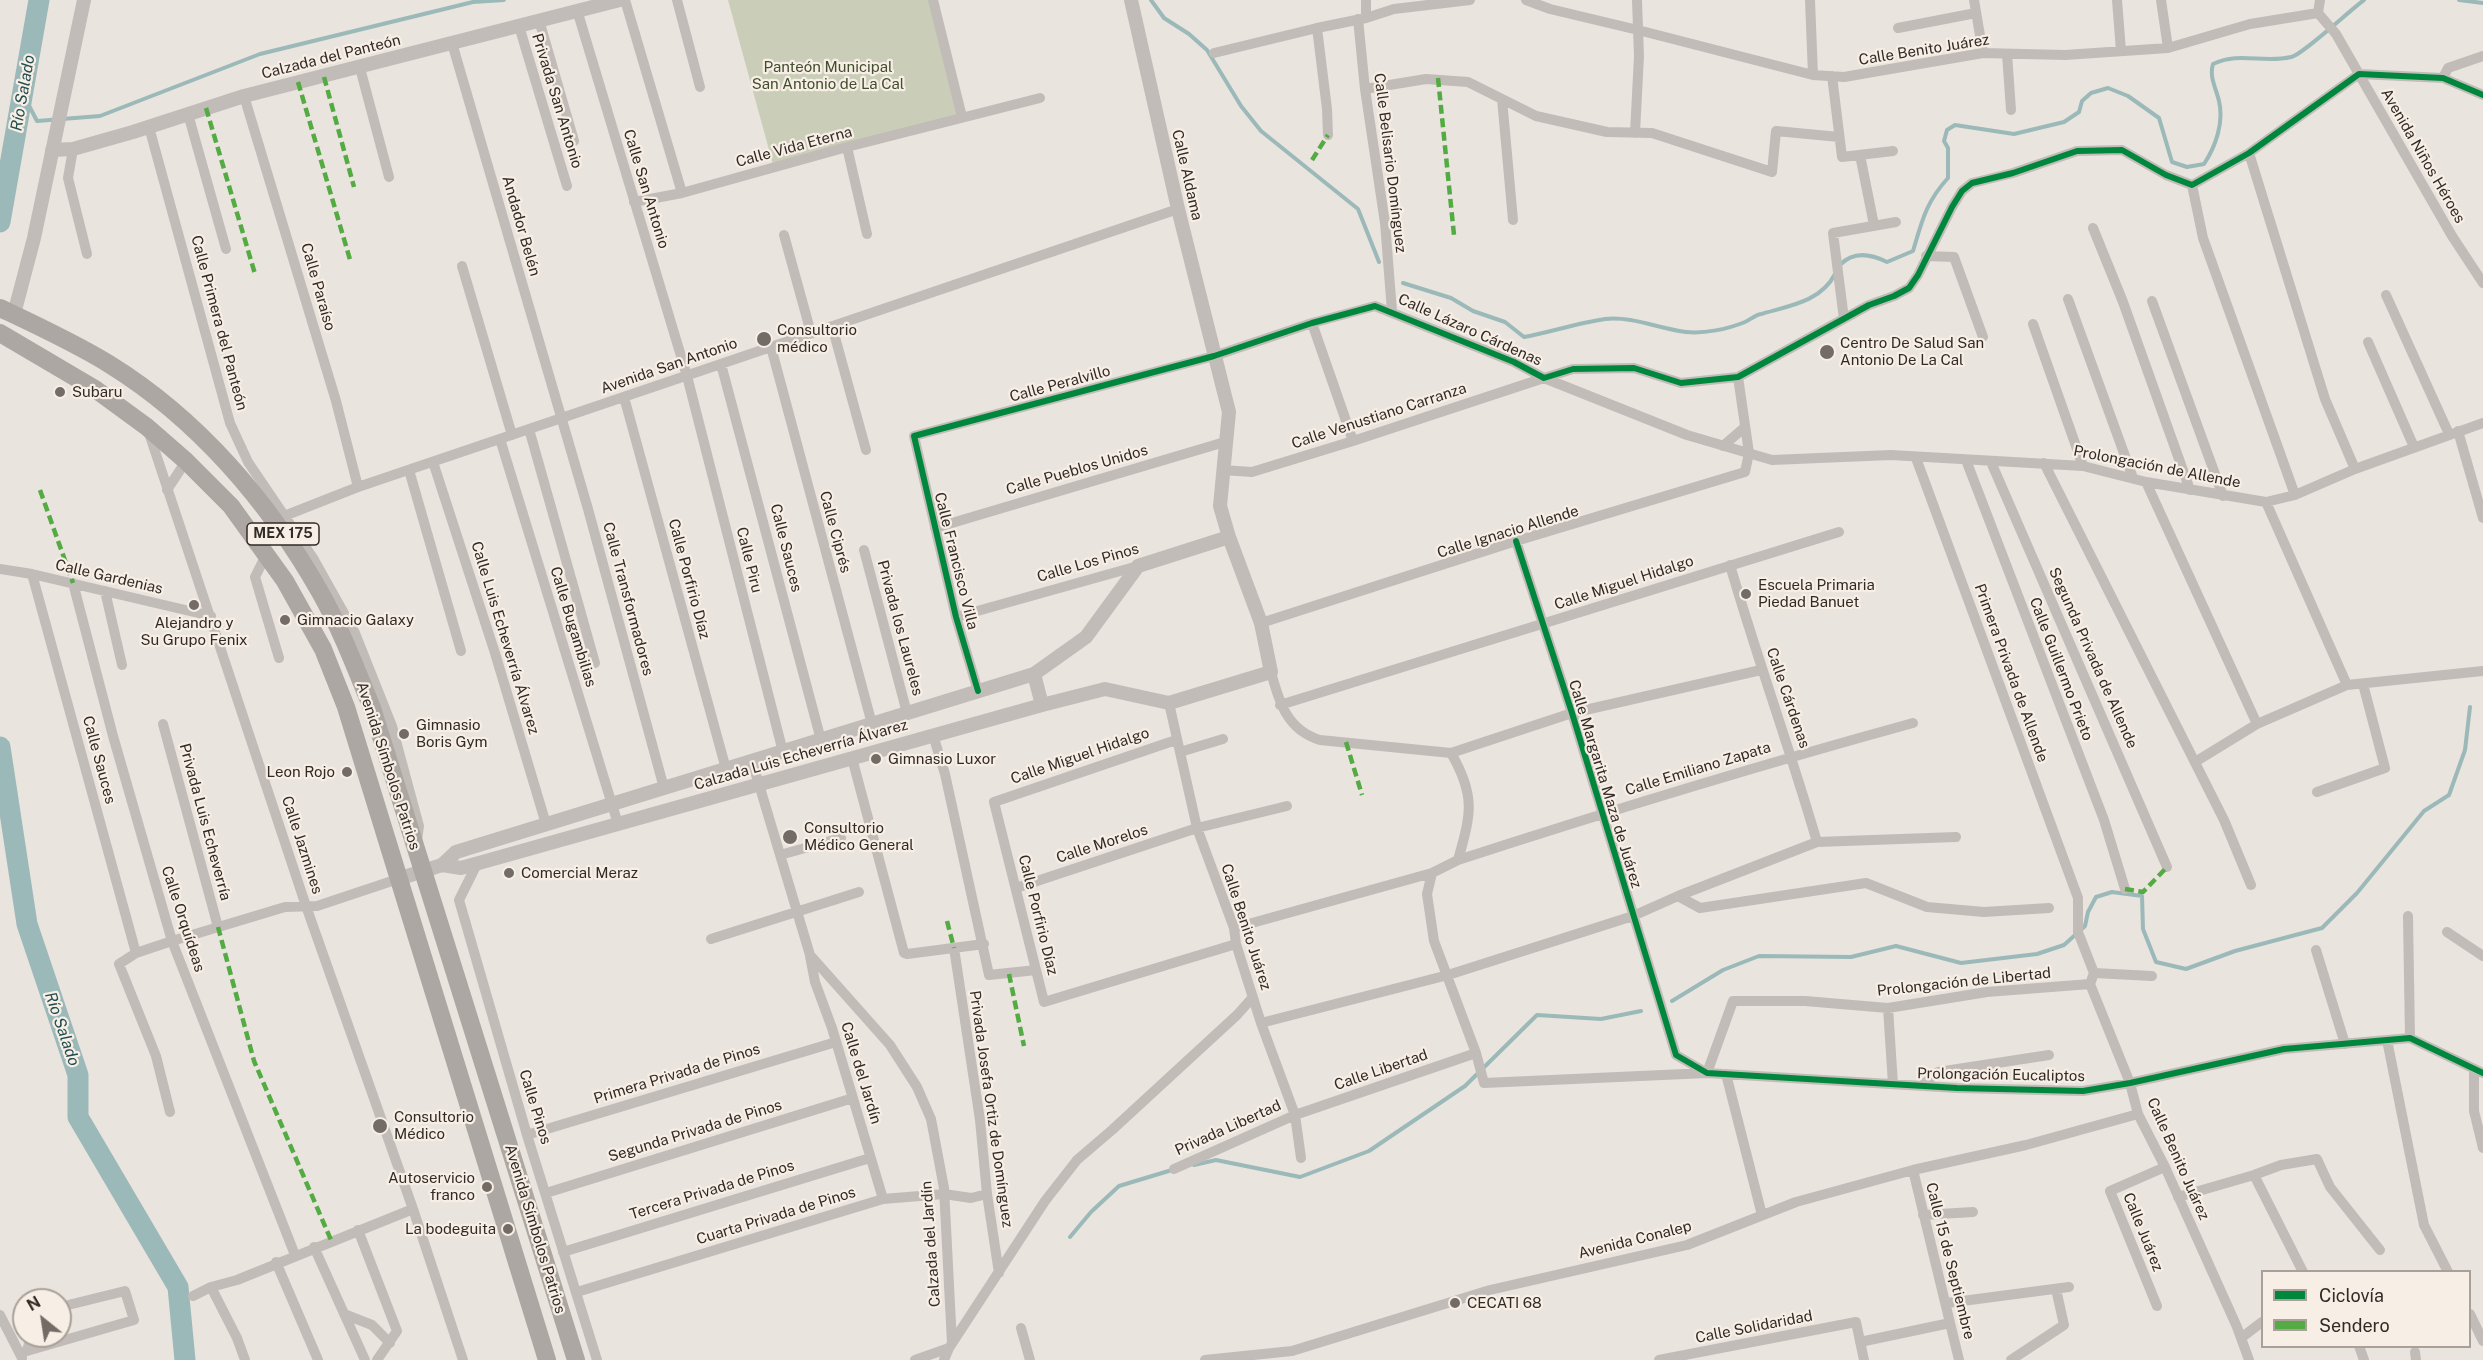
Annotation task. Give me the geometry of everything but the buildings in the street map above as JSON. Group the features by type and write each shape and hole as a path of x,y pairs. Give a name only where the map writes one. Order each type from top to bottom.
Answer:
{"highway":[{"name":"Avenida Símbolos Patrios","path":"7,311 109,364 172,410 225,460 280,517 320,592 349,635 576,1360"},
{"name":"Avenida Símbolos Patrios","path":"0,333 95,389 147,427 186,461 231,507 285,581 323,649 346,707 547,1360"}],"street":[{"path":"7,311 34,238 84,0"},
{"name":"Calzada del Panteón","path":"52,150 74,148 149,127 244,96 620,0"},
{"path":"625,0 682,193"},
{"path":"677,0 700,87"},
{"path":"933,0 962,117"},
{"name":"Calle Aldama","path":"1131,0 1178,209 1229,412 1220,506 1228,537 1262,623 1271,672"},
{"name":"Calle Belisario Domínguez","path":"1366,0 1362,18 1365,88 1385,223 1392,311"},
{"path":"1214,53 1394,9 1470,0"},
{"name":"Calle Benito Juárez","path":"1526,0 1550,9 1812,75 1832,76 1855,76 1983,53 2065,55 2168,48 2250,24 2320,15"},
{"path":"1635,133 1639,57 1637,0"},
{"path":"1810,0 1812,75"},
{"path":"1974,0 1983,53"},
{"path":"2117,0 2121,51"},
{"path":"2161,0 2168,48"},
{"path":"2319,0 2320,15"},
{"name":"Calle San Antonio","path":"577,10 687,376"},
{"path":"1898,28 1976,13"},
{"name":"Avenida Niños Héroes","path":"2320,15 2336,34 2452,236 2483,284"},
{"path":"539,20 574,141"},
{"name":"Privada San Antonio","path":"519,26 567,186"},
{"path":"1317,28 1328,135"},
{"name":"Andador Belén","path":"452,43 560,419"},
{"path":"2007,54 2011,110"},
{"path":"2443,78 2448,68 2483,56"},
{"path":"360,68 389,177"},
{"path":"2192,185 2249,153 2359,74 2443,78 2483,94"},
{"path":"1832,76 1842,157 1893,152"},
{"path":"1365,88 1438,78 1468,82 1536,116 1607,132 1652,133 1772,172 1776,131 1839,137"},
{"name":"Calle Paraíso","path":"244,96 336,401 358,487"},
{"name":"Calle Vida Eterna","path":"634,202 682,193 847,147 1040,99"},
{"path":"1502,99 1513,220"},
{"path":"188,114 226,249"},
{"name":"Calle Primera del Panteón","path":"149,127 230,423 248,462 280,517"},
{"path":"847,147 867,234"},
{"path":"74,148 68,178 87,254"},
{"path":"1544,378 1687,435 1749,453 1738,377 1869,305 1908,288 1918,275 1962,191 1972,183 2013,173 2077,151 2122,150 2166,175 2192,185"},
{"path":"2249,153 2325,399 2355,469"},
{"path":"1860,155 1874,225"},
{"path":"2192,185 2203,238 2295,495"},
{"name":"Avenida San Antonio","path":"280,517 358,487 1178,209"},
{"path":"1844,319 1840,303 1833,233 1896,222"},
{"path":"2092,228 2123,302 2190,490"},
{"path":"784,235 811,333"},
{"path":"1926,256 1954,257 1983,337"},
{"path":"462,266 512,435"},
{"path":"2386,295 2454,432 2483,518"},
{"path":"2068,299 2133,478"},
{"path":"2152,301 2223,496"},
{"name":"Calle Lázaro Cárdenas","path":"1214,356 1312,323 1375,306 1514,362 1544,378"},
{"path":"1312,323 1353,441"},
{"path":"2033,324 2083,466"},
{"path":"832,326 866,450"},
{"path":"2368,342 2414,447"},
{"name":"Calle Ciprés","path":"771,347 872,724"},
{"name":"Calle Peralvillo","path":"914,436 1214,356"},
{"name":"Calle Sauces","path":"721,364 821,740"},
{"name":"Calle Venustiano Carranza","path":"1222,470 1252,471 1353,441 1573,369 1634,368 1681,382 1738,377"},
{"name":"Calle Piru","path":"687,376 783,752"},
{"name":"Calle Porfirio Díaz","path":"624,397 726,769"},
{"name":"Calle Transformadores","path":"560,419 594,530 664,788"},
{"name":"Prolongación de Allende","path":"1749,453 1772,459 1891,455 2083,466 2146,482 2266,502 2295,495 2355,469 2483,423"},
{"name":"Calle Jazmines","path":"147,427 306,906 413,1209 462,1360"},
{"path":"1723,446 1745,427"},
{"path":"529,429 595,663"},
{"name":"Calle Francisco Villa","path":"914,436 956,617 978,691"},
{"name":"Calle Bugambilias","path":"500,439 618,824"},
{"name":"Calle Pueblos Unidos","path":"935,528 1228,441"},
{"name":"Calle Ignacio Allende","path":"1262,623 1745,472 1749,453"},
{"name":"Primera Privada de Allende","path":"1916,458 2078,898 2078,932 2094,973"},
{"name":"Calle Guillermo Prieto","path":"1966,460 2104,820 2125,889"},
{"path":"167,490 186,461"},
{"name":"Calle Luis Echeverría Álvarez","path":"433,462 495,653 546,824"},
{"name":"Segunda Privada de Allende","path":"1991,462 2167,867"},
{"path":"2044,463 2224,820 2251,885"},
{"path":"409,470 461,651"},
{"path":"2146,482 2257,724"},
{"path":"2266,502 2347,685"},
{"name":"Calle Miguel Hidalgo","path":"1280,705 1839,532"},
{"name":"Calle Los Pinos","path":"956,617 1138,566 1228,537"},
{"name":"Calle Margarita Maza de Juárez","path":"1516,542 1572,713 1659,1001"},
{"name":"Privada los Laureles","path":"864,550 907,713"},
{"path":"266,555 255,577 279,658"},
{"name":"Calle Cárdenas","path":"1730,565 1761,670 1792,756 1817,842"},
{"name":"Calzada Luis Echeverría Álvarez","path":"398,879 442,865 456,852 1034,674 1086,637 1138,566"},
{"name":"Calle Gardenias","path":"0,569 73,583 211,616"},
{"name":"Calle Sauces","path":"32,574 136,953"},
{"name":"Calle Orquídeas","path":"73,583 113,736 172,941 295,1255"},
{"path":"105,591 122,665"},
{"path":"1169,703 1271,672 1280,705 1306,736 1320,740 1451,753 1572,713 1761,670"},
{"path":"2194,762 2257,724 2347,685 2483,671"},
{"path":"1034,674 1042,705"},
{"path":"2317,792 2385,768 2363,684"},
{"name":"Calzada Luis Echeverría Álvarez","path":"442,865 461,868 477,864 933,735 1105,689 1169,703"},
{"name":"Calle Benito Juárez","path":"1169,703 1197,828 1234,928 1236,944 1260,1023 1295,1115 1301,1158"},
{"name":"Calle Emiliano Zapata","path":"1432,873 1458,860 1602,813 1792,756 1913,723"},
{"name":"Privada Luis Echeverría","path":"163,724 218,927"},
{"path":"933,735 945,774 989,975 1036,970"},
{"path":"1180,752 1223,739"},
{"name":"Calle Miguel Hidalgo","path":"994,802 1176,740"},
{"path":"1451,753 1460,768 1471,802 1468,824 1458,860"},
{"path":"852,758 904,953 984,944"},
{"name":"Calzada del Jardín","path":"752,761 810,955 890,1045 917,1087 931,1119 944,1194 951,1346"},
{"name":"Calle Porfirio Díaz","path":"994,802 1044,1002 1236,944"},
{"name":"Calle Morelos","path":"1016,888 1197,828 1287,806"},
{"path":"1260,1023 1448,975 1633,916 1817,842 1956,837"},
{"path":"780,855 841,838"},
{"name":"Calle Pinos","path":"477,864 459,900 527,1135 597,1360"},
{"path":"1234,928 1432,873"},
{"name":"Prolongación Eucaliptos","path":"1432,873 1427,894 1434,942 1476,1053 1484,1083 1707,1073 1921,1086 2083,1091 2284,1049 2410,1038"},
{"path":"170,1112 156,1056 119,964 136,953 172,941 285,907 317,906 398,879"},
{"path":"1678,896 1700,908 1866,884 1927,907 1984,912 2049,908"},
{"path":"711,939 859,892"},
{"path":"2408,916 2410,1038 2479,1071 2474,1111 2483,1148"},
{"path":"2447,932 2483,956"},
{"name":"Privada Josefa Ortiz de Domínguez","path":"954,948 980,1120 987,1194 999,1273"},
{"path":"2316,950 2345,1044"},
{"name":"Calle del Jardín","path":"810,955 815,982 836,1042 883,1199"},
{"path":"2091,984 2094,973 2152,976"},
{"name":"Calle Benito Juárez","path":"2091,984 2130,1083 2138,1114 2165,1167 2249,1360"},
{"name":"Prolongación de Libertad","path":"1707,1073 1733,1000 1805,1001 1888,1008 1987,992 2091,984"},
{"path":"944,1360 1045,1201 1077,1160 1237,1015 1253,997"},
{"name":"Prolongación Eucaliptos","path":"1659,1001 1676,1055 1707,1073"},
{"path":"1888,1008 1893,1084"},
{"path":"2387,1040 2424,1225 2447,1270"},
{"name":"Primera Privada de Pinos","path":"527,1135 836,1042"},
{"name":"Calle Libertad","path":"1295,1115 1476,1053"},
{"path":"1921,1086 1938,1072 2049,1055"},
{"path":"1726,1074 1762,1215"},
{"name":"Segunda Privada de Pinos","path":"546,1193 853,1098"},
{"name":"Avenida Conalep","path":"1205,1360 1293,1351 1490,1290 1687,1245 1796,1202 1912,1170 2026,1145 2138,1114"},
{"name":"Privada Libertad","path":"1174,1168 1295,1115"},
{"name":"Tercera Privada de Pinos","path":"563,1251 870,1158"},
{"path":"2178,1197 2281,1165 2313,1158 2320,1161 2330,1187 2380,1250"},
{"name":"Calle Juárez","path":"2157,1306 2110,1191 2165,1167"},
{"name":"Calle 15 de Septiembre","path":"1912,1170 1947,1303 1959,1360"},
{"path":"519,1179 540,1173"},
{"path":"2254,1175 2301,1270"},
{"name":"Cuarta Privada de Pinos","path":"576,1292 883,1199 944,1194 971,1198 987,1194"},
{"path":"193,1296 413,1209"},
{"path":"1923,1215 1973,1212"},
{"path":"358,1230 397,1331 377,1360"},
{"path":"314,1247 365,1360"},
{"path":"276,1263 318,1360"},
{"path":"211,1287 237,1338 245,1360"},
{"path":"1947,1303 2069,1287"},
{"path":"2012,1360 2064,1325 2056,1289"},
{"path":"72,1304 125,1292 134,1320 72,1340"},
{"path":"344,1314 372,1325 390,1343"},
{"path":"0,1315 23,1355 45,1348"},
{"path":"2471,1318 2483,1341"},
{"name":"Calle Solidaridad","path":"1659,1360 1856,1322 1860,1342"},
{"path":"1864,1360 1860,1342 1950,1323"},
{"path":"2241,1338 2261,1323"},
{"path":"1021,1328 1030,1360"},
{"path":"915,1360 951,1346"}],"green space":[{"name":"Panteón Municipal San Antonio de La Cal","path":"728,0 933,0 962,117 774,168"}],"waterway":[{"name":"Río Salado","path":"0,222 39,0"},
{"path":"23,94 37,121 100,116 260,54 473,2 504,0"},
{"path":"1151,0 1164,18 1189,34 1207,50 1241,106 1261,131 1358,209 1379,262"},
{"path":"1840,265 1851,258 1862,255 1887,262 1913,251 1930,204 1948,178 1948,148 1944,141 1947,130 1955,125 2014,134 2064,122 2079,112 2082,101 2091,93 2108,88 2128,96 2159,118 2172,162 2187,167 2204,164 2212,150 2220,125 2219,101 2212,78 2213,64 2233,58 2281,59 2291,57 2315,41 2364,0"},
{"path":"2459,0 2483,3"},
{"path":"1403,283 1451,298 1473,311 1505,322 1524,337 1605,319 1636,321 1686,332 1716,330 1738,325 1759,315 1803,302 1821,291 1835,274"},
{"path":"1672,1001 1723,970 1759,956 1851,957 1896,946 1961,963 2037,954 2064,945 2085,926 2088,912 2096,897 2112,892 2142,896 2143,929 2156,962 2186,969 2235,951 2322,928 2357,893 2424,811 2449,795 2465,750 2470,707"},
{"name":"Río Salado","path":"0,747 27,924 78,1075 78,1117 178,1287 185,1360"},
{"path":"1194,1165 1216,1160 1300,1177 1369,1151 1465,1086 1537,1015 1601,1019 1641,1011"},
{"path":"1070,1237 1091,1212 1119,1186 1172,1170"}],"marked path":[{"path":"324,77 354,187"},
{"path":"1438,78 1454,235"},
{"path":"298,82 351,263"},
{"path":"206,108 255,274"},
{"path":"1312,160 1328,135"},
{"path":"40,490 73,583"},
{"path":"1346,742 1362,795"},
{"path":"2125,889 2143,892 2167,867"},
{"path":"947,921 954,948"},
{"path":"218,927 254,1061 331,1240"},
{"path":"1009,974 1024,1046"}],"cycle path":[{"path":"978,691 956,617 914,436 1214,356 1312,323 1375,306 1514,362 1544,378 1573,369 1634,368 1681,383 1738,377 1869,305 1909,288 1918,275 1952,207 1962,191 1972,183 2013,173 2077,151 2122,150 2166,175 2192,185 2249,153 2359,74 2443,78 2483,95"},
{"path":"1516,541 1572,713 1676,1055 1707,1073 1957,1088 2083,1091 2284,1049 2410,1038 2483,1073"}],"place":[{"name":"Consultorio médico","path":"764,339"},
{"name":"Centro De Salud San Antonio De La Cal","path":"1827,352"},
{"name":"Subaru","path":"60,392"},
{"name":"Escuela Primaria Piedad Banuet","path":"1746,594"},
{"name":"Alejandro y Su Grupo Fenix","path":"194,605"},
{"name":"Gimnacio Galaxy","path":"285,620"},
{"name":"Gimnasio Boris Gym","path":"404,734"},
{"name":"Gimnasio Luxor","path":"876,759"},
{"name":"Leon Rojo","path":"347,772"},
{"name":"Consultorio Médico General","path":"790,837"},
{"name":"Comercial Meraz","path":"509,873"},
{"name":"Consultorio Médico","path":"380,1126"},
{"name":"Autoservicio franco","path":"487,1187"},
{"name":"La bodeguita","path":"508,1229"},
{"name":"CECATI 68","path":"1455,1303"}]}
